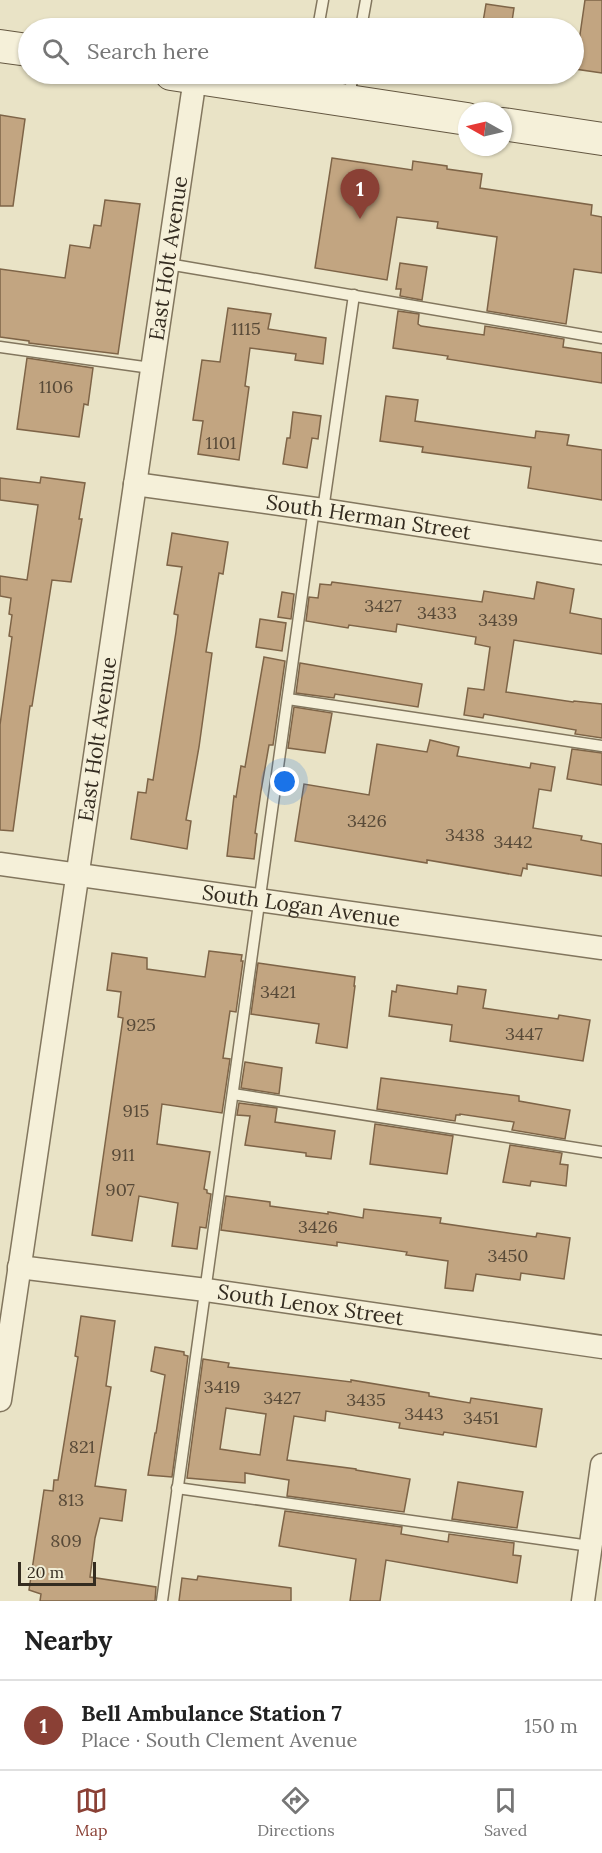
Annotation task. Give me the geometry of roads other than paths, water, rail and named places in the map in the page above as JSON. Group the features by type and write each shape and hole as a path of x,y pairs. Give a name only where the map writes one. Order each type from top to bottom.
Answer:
{"street":[{"path":"0,46 18,49"},
{"name":"East Holt Avenue","path":"0,1400 168,264 182,84"},
{"path":"310,84 351,87 458,117"},
{"path":"512,125 602,139"},
{"name":"South Herman Street","path":"135,484 319,509 602,553"},
{"name":"South Logan Avenue","path":"0,864 602,948"},
{"name":"South Lenox Street","path":"19,1267 206,1290 602,1347"},
{"path":"583,1601 602,1465"}],"lane":[{"path":"320,18 323,0"},
{"path":"363,18 366,0"},
{"path":"168,264 602,338"},
{"path":"162,1601 288,699 354,295"},
{"path":"0,347 151,368"},
{"path":"288,699 602,746"},
{"path":"233,1094 602,1152"},
{"path":"177,1488 590,1546"}],"place":[{"name":"Bell Ambulance Station 7","path":"360,219"}]}
